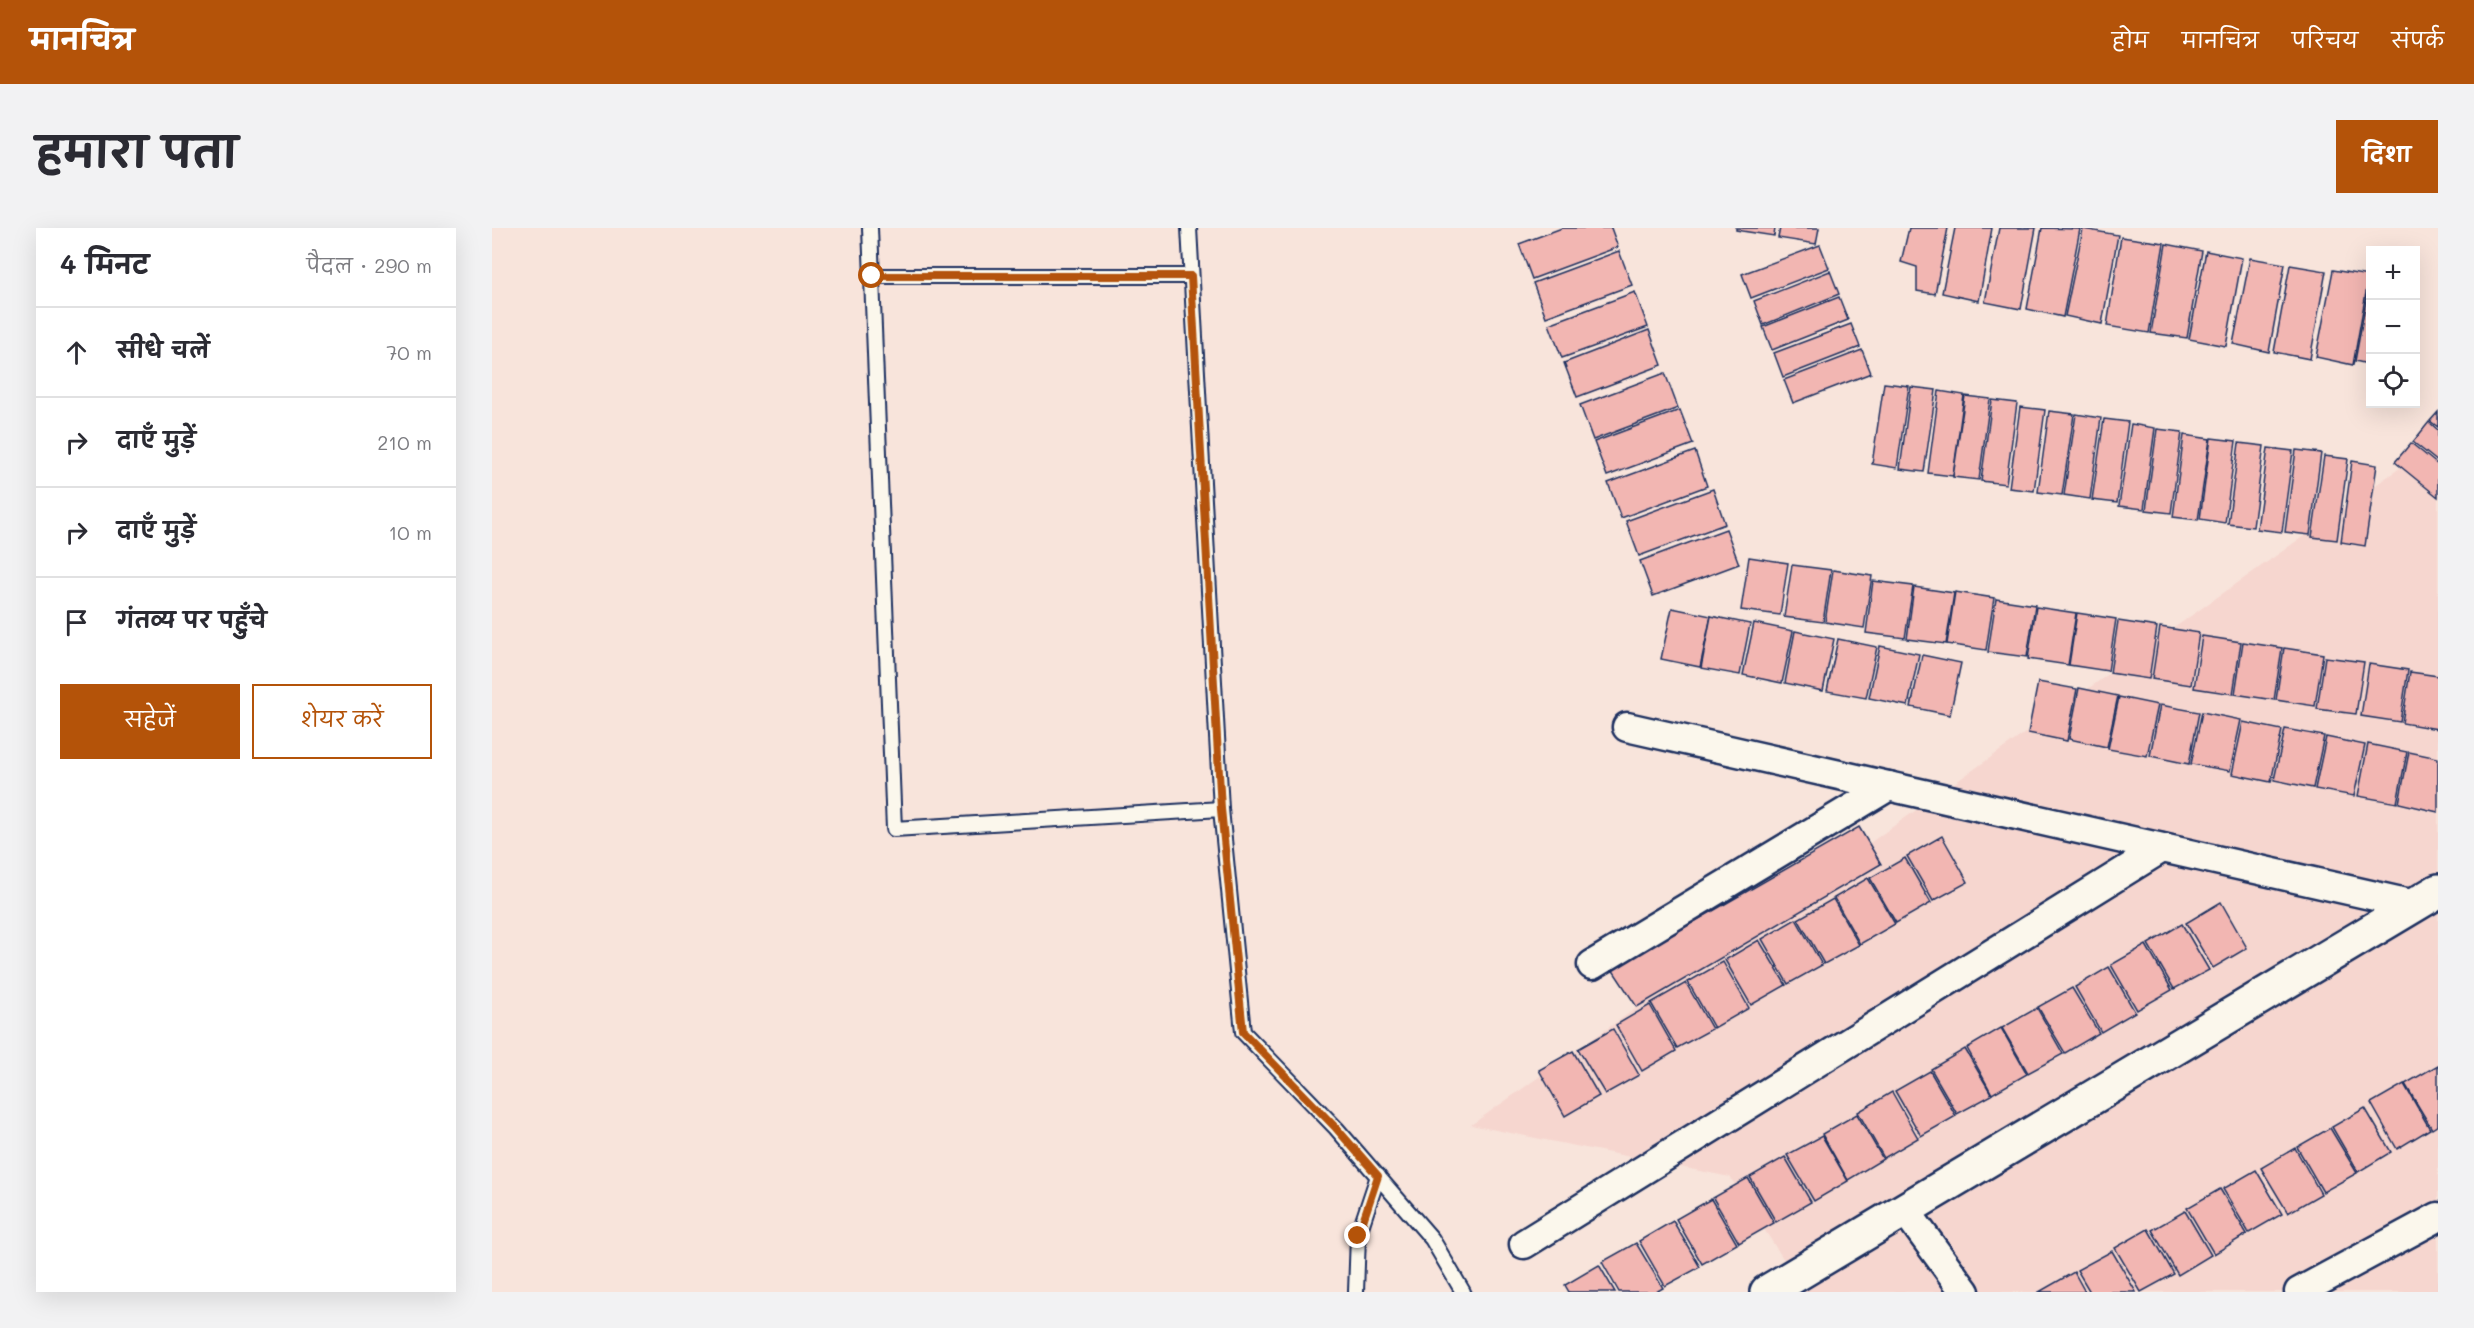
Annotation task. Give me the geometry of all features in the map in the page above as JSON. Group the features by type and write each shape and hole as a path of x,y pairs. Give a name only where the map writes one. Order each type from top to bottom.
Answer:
{"street":[{"path":"1627,727 2162,848 2426,898"},
{"path":"1592,966 1889,786"},
{"path":"1524,1244 2162,848"},
{"path":"1767,1292 2426,898"},
{"path":"1905,1210 1965,1292"},
{"path":"2299,1292 2438,1216"}],"lane":[{"path":"870,228 894,829 1221,809"},
{"path":"1189,228 1221,809 1243,1032 1336,1128 1432,1239 1463,1292"},
{"path":"872,276 1191,276"},
{"path":"1356,1292 1358,1236 1378,1176"}],"shaded area":[{"path":"2438,441 2438,1292 1805,1292 1730,1177 1471,1125"}],"building":[{"path":"1562,228 1611,228 1618,247 1532,279 1519,244"},
{"path":"1736,228 1775,228 1774,236 1736,230"},
{"path":"1780,228 1819,228 1816,244 1778,238"},
{"path":"1909,228 1948,228 1935,294 1917,291 1917,267 1901,262"},
{"path":"1955,228 1992,228 1979,301 1942,293"},
{"path":"1999,228 2036,228 2021,309 1985,302"},
{"path":"2042,228 2080,229 2063,317 2027,309"},
{"path":"2083,229 2118,235 2102,324 2065,316"},
{"path":"2121,237 2164,243 2149,333 2107,326"},
{"path":"2166,244 2202,251 2187,338 2151,333"},
{"path":"1820,245 1829,268 1751,298 1742,274"},
{"path":"1619,251 1632,285 1546,317 1533,283"},
{"path":"2206,251 2242,258 2226,346 2189,339"},
{"path":"2250,258 2285,264 2269,352 2233,344"},
{"path":"2290,265 2326,271 2310,359 2274,352"},
{"path":"2333,270 2366,276 2366,293 2353,365 2316,357"},
{"path":"1830,271 1839,294 1763,325 1754,301"},
{"path":"1635,292 1648,327 1562,358 1549,324"},
{"path":"1839,297 1848,320 1772,350 1763,327"},
{"path":"2366,301 2366,364 2355,361"},
{"path":"1851,324 1860,347 1783,377 1774,353"},
{"path":"1649,330 1662,365 1577,397 1564,363"},
{"path":"1862,350 1871,373 1793,403 1784,380"},
{"path":"1665,373 1678,408 1593,440 1580,405"},
{"path":"1884,383 1909,386 1897,468 1872,464"},
{"path":"1911,387 1936,390 1924,472 1900,469"},
{"path":"1939,391 1964,395 1953,476 1928,473"},
{"path":"1965,396 1990,399 1979,480 1953,477"},
{"path":"1992,400 2017,403 2006,484 1981,481"},
{"path":"2020,407 2045,410 2034,491 2009,488"},
{"path":"1680,410 1693,444 1607,476 1594,442"},
{"path":"2049,411 2074,414 2062,495 2038,492"},
{"path":"2438,412 2438,427 2430,421"},
{"path":"2076,414 2101,418 2090,499 2064,495"},
{"path":"2104,419 2128,422 2117,503 2092,500"},
{"path":"2429,422 2438,430 2438,462 2413,442"},
{"path":"2131,424 2155,428 2144,509 2119,506"},
{"path":"2157,429 2182,432 2171,513 2146,510"},
{"path":"2184,435 2210,439 2198,520 2173,517"},
{"path":"2211,438 2236,441 2225,523 2200,519"},
{"path":"2239,443 2264,446 2253,527 2228,524"},
{"path":"2411,443 2438,465 2438,497 2395,462"},
{"path":"2268,448 2293,451 2282,532 2257,529"},
{"path":"2296,450 2321,453 2310,535 2285,532"},
{"path":"1695,451 1707,486 1621,518 1608,483"},
{"path":"2324,456 2348,459 2337,540 2312,537"},
{"path":"2352,461 2377,465 2365,546 2341,542"},
{"path":"1713,489 1725,524 1639,556 1626,521"},
{"path":"1726,529 1739,564 1653,596 1640,561"},
{"path":"1749,557 1788,563 1780,615 1741,610"},
{"path":"1792,565 1831,570 1823,622 1784,617"},
{"path":"1833,570 1872,576 1864,628 1825,622"},
{"path":"1873,581 1913,586 1905,638 1866,633"},
{"path":"1914,587 1954,593 1946,644 1907,639"},
{"path":"1955,592 1994,598 1986,650 1947,644"},
{"path":"1996,599 2035,605 2027,657 1988,652"},
{"path":"2036,607 2076,613 2068,665 2028,659"},
{"path":"1672,608 1711,616 1700,667 1661,659"},
{"path":"2077,613 2116,619 2108,671 2069,665"},
{"path":"1711,616 1750,624 1740,675 1701,668"},
{"path":"2118,621 2157,627 2149,679 2110,673"},
{"path":"1754,623 1793,631 1782,683 1743,675"},
{"path":"2160,627 2199,633 2191,685 2152,679"},
{"path":"1795,631 1834,639 1823,691 1785,683"},
{"path":"2202,636 2241,642 2233,694 2194,688"},
{"path":"1838,639 1877,647 1866,698 1827,691"},
{"path":"2243,642 2282,648 2274,700 2235,694"},
{"path":"1880,646 1919,654 1908,706 1869,698"},
{"path":"2284,648 2323,654 2315,706 2276,700"},
{"path":"1922,655 1961,663 1950,715 1911,707"},
{"path":"2325,657 2364,662 2356,714 2317,709"},
{"path":"2369,664 2408,670 2400,722 2361,716"},
{"path":"2410,672 2438,676 2438,729 2402,723"},
{"path":"2038,682 2077,689 2067,741 2028,733"},
{"path":"2079,688 2118,696 2107,747 2069,739"},
{"path":"2119,697 2158,705 2147,756 2108,749"},
{"path":"2160,705 2199,712 2189,764 2150,756"},
{"path":"2202,712 2241,720 2230,771 2191,764"},
{"path":"2243,722 2282,730 2271,782 2232,774"},
{"path":"2285,729 2324,736 2313,788 2274,780"},
{"path":"2326,737 2365,745 2354,796 2315,789"},
{"path":"2368,744 2407,752 2397,803 2358,796"},
{"path":"2409,752 2438,758 2438,812 2399,803"},
{"path":"1859,827 1881,864 1637,1007 1612,969"},
{"path":"1942,836 1968,882 1933,901 1907,856"},
{"path":"1905,858 1931,903 1896,923 1870,878"},
{"path":"1868,878 1895,924 1860,944 1834,898"},
{"path":"1833,899 1859,945 1824,964 1798,919"},
{"path":"2221,902 2247,948 2213,968 2186,923"},
{"path":"1796,919 1822,965 1788,984 1762,939"},
{"path":"2182,924 2209,970 2174,989 2148,944"},
{"path":"1759,940 1786,985 1751,1005 1725,960"},
{"path":"2146,945 2172,990 2137,1010 2111,965"},
{"path":"1723,962 1749,1008 1714,1028 1688,982"},
{"path":"2109,967 2135,1012 2101,1032 2075,987"},
{"path":"1686,983 1712,1029 1677,1048 1651,1003"},
{"path":"2072,988 2099,1033 2065,1053 2038,1007"},
{"path":"1650,1005 1676,1051 1642,1071 1616,1025"},
{"path":"2037,1008 2063,1054 2028,1073 2002,1028"},
{"path":"2001,1028 2027,1074 1992,1094 1967,1048"},
{"path":"1613,1029 1639,1075 1605,1094 1578,1049"},
{"path":"1965,1049 1992,1095 1957,1114 1931,1069"},
{"path":"1573,1051 1599,1096 1565,1116 1539,1070"},
{"path":"2438,1065 2438,1125 2432,1129 2405,1084"},
{"path":"1930,1071 1956,1116 1921,1136 1895,1091"},
{"path":"2404,1084 2430,1129 2397,1149 2371,1103"},
{"path":"1892,1092 1918,1138 1884,1158 1858,1112"},
{"path":"2365,1108 2391,1152 2358,1172 2332,1127"},
{"path":"1857,1114 1883,1159 1848,1180 1822,1134"},
{"path":"2330,1128 2357,1173 2323,1192 2297,1147"},
{"path":"1822,1136 1848,1181 1814,1201 1787,1155"},
{"path":"2295,1148 2321,1194 2288,1213 2261,1168"},
{"path":"1785,1157 1811,1202 1776,1222 1750,1177"},
{"path":"2256,1170 2282,1214 2249,1233 2223,1189"},
{"path":"1748,1178 1774,1223 1739,1243 1713,1198"},
{"path":"2220,1189 2247,1234 2214,1254 2187,1208"},
{"path":"1711,1199 1737,1244 1702,1264 1676,1219"},
{"path":"2185,1211 2211,1255 2178,1275 2152,1230"},
{"path":"1673,1221 1700,1267 1665,1286 1639,1241"},
{"path":"2148,1229 2174,1274 2141,1292 2115,1248"},
{"path":"1636,1243 1663,1288 1656,1292 1619,1292 1602,1262"},
{"path":"2112,1251 2136,1292 2090,1292 2077,1270"},
{"path":"1599,1265 1615,1292 1569,1292 1565,1285"},
{"path":"2074,1272 2085,1292 2039,1292"}],"route":[{"path":"872,276 1191,276 1221,809 1243,1032 1336,1128 1378,1176 1358,1236"}]}
